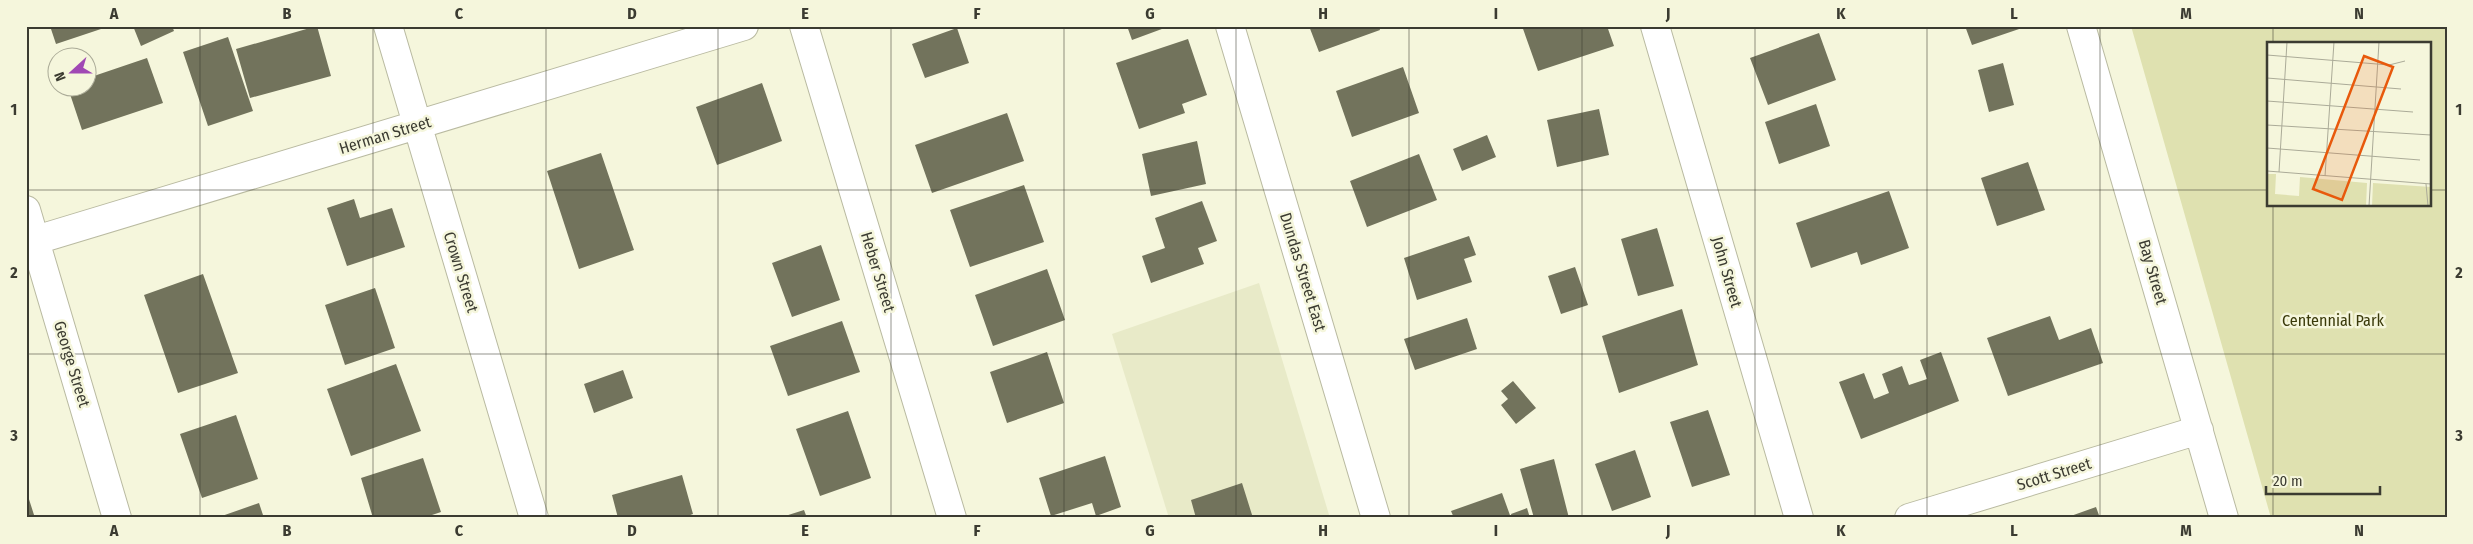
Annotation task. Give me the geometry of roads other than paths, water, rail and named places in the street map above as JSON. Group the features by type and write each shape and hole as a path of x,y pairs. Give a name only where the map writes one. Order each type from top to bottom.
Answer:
{"street":[{"name":"Crown Street","path":"388,26 534,518"},
{"name":"Herman Street","path":"31,242 744,26"},
{"name":"Heber Street","path":"804,26 952,518"},
{"name":"Dundas Street East","path":"1230,26 1376,518"},
{"name":"John Street","path":"1655,26 1799,518"},
{"name":"Bay Street","path":"2081,26 2224,518"},
{"name":"George Street","path":"26,210 31,242 117,518"},
{"name":"Scott Street","path":"1909,518 2199,430"}],"park label":[{"name":"Centennial Park","path":"2333,320"}]}
